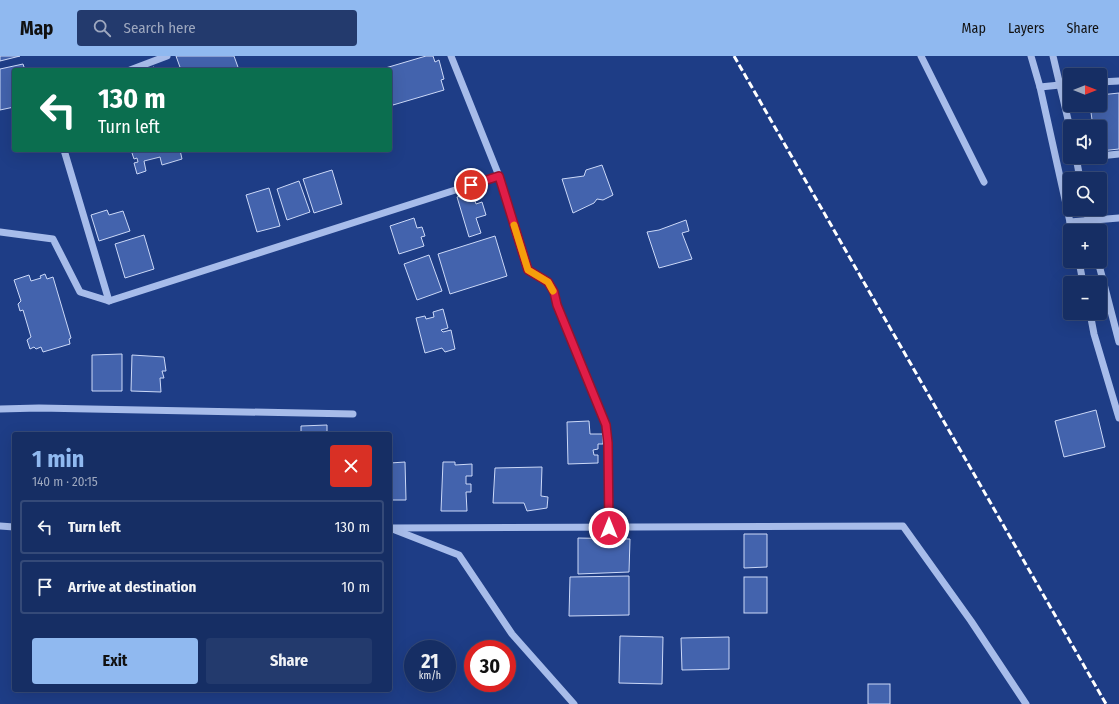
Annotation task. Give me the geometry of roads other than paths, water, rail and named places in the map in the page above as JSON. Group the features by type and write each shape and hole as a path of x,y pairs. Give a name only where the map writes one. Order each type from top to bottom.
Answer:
{"street":[{"path":"135,68 167,56"},
{"path":"451,56 499,176 528,270 548,282 554,292 557,305 606,425 608,443 609,528"},
{"path":"921,56 984,182"},
{"path":"1031,56 1040,87 1070,222 1119,218"},
{"path":"1053,56 1068,120"},
{"path":"1107,82 1119,81"},
{"path":"1040,87 1063,85"},
{"path":"65,152 109,301"},
{"path":"1107,155 1119,154"},
{"path":"0,232 53,239 80,292 109,301 499,176"},
{"path":"1087,216 1089,224"},
{"path":"1100,268 1119,342"},
{"path":"1091,320 1094,334 1119,418"},
{"path":"0,409 39,408 353,414"},
{"path":"0,526 12,527"},
{"path":"392,528 903,526 971,621 1026,704"},
{"path":"392,529 460,555 512,634 574,704"}],"railway":[{"path":"734,56 1106,704"}]}
